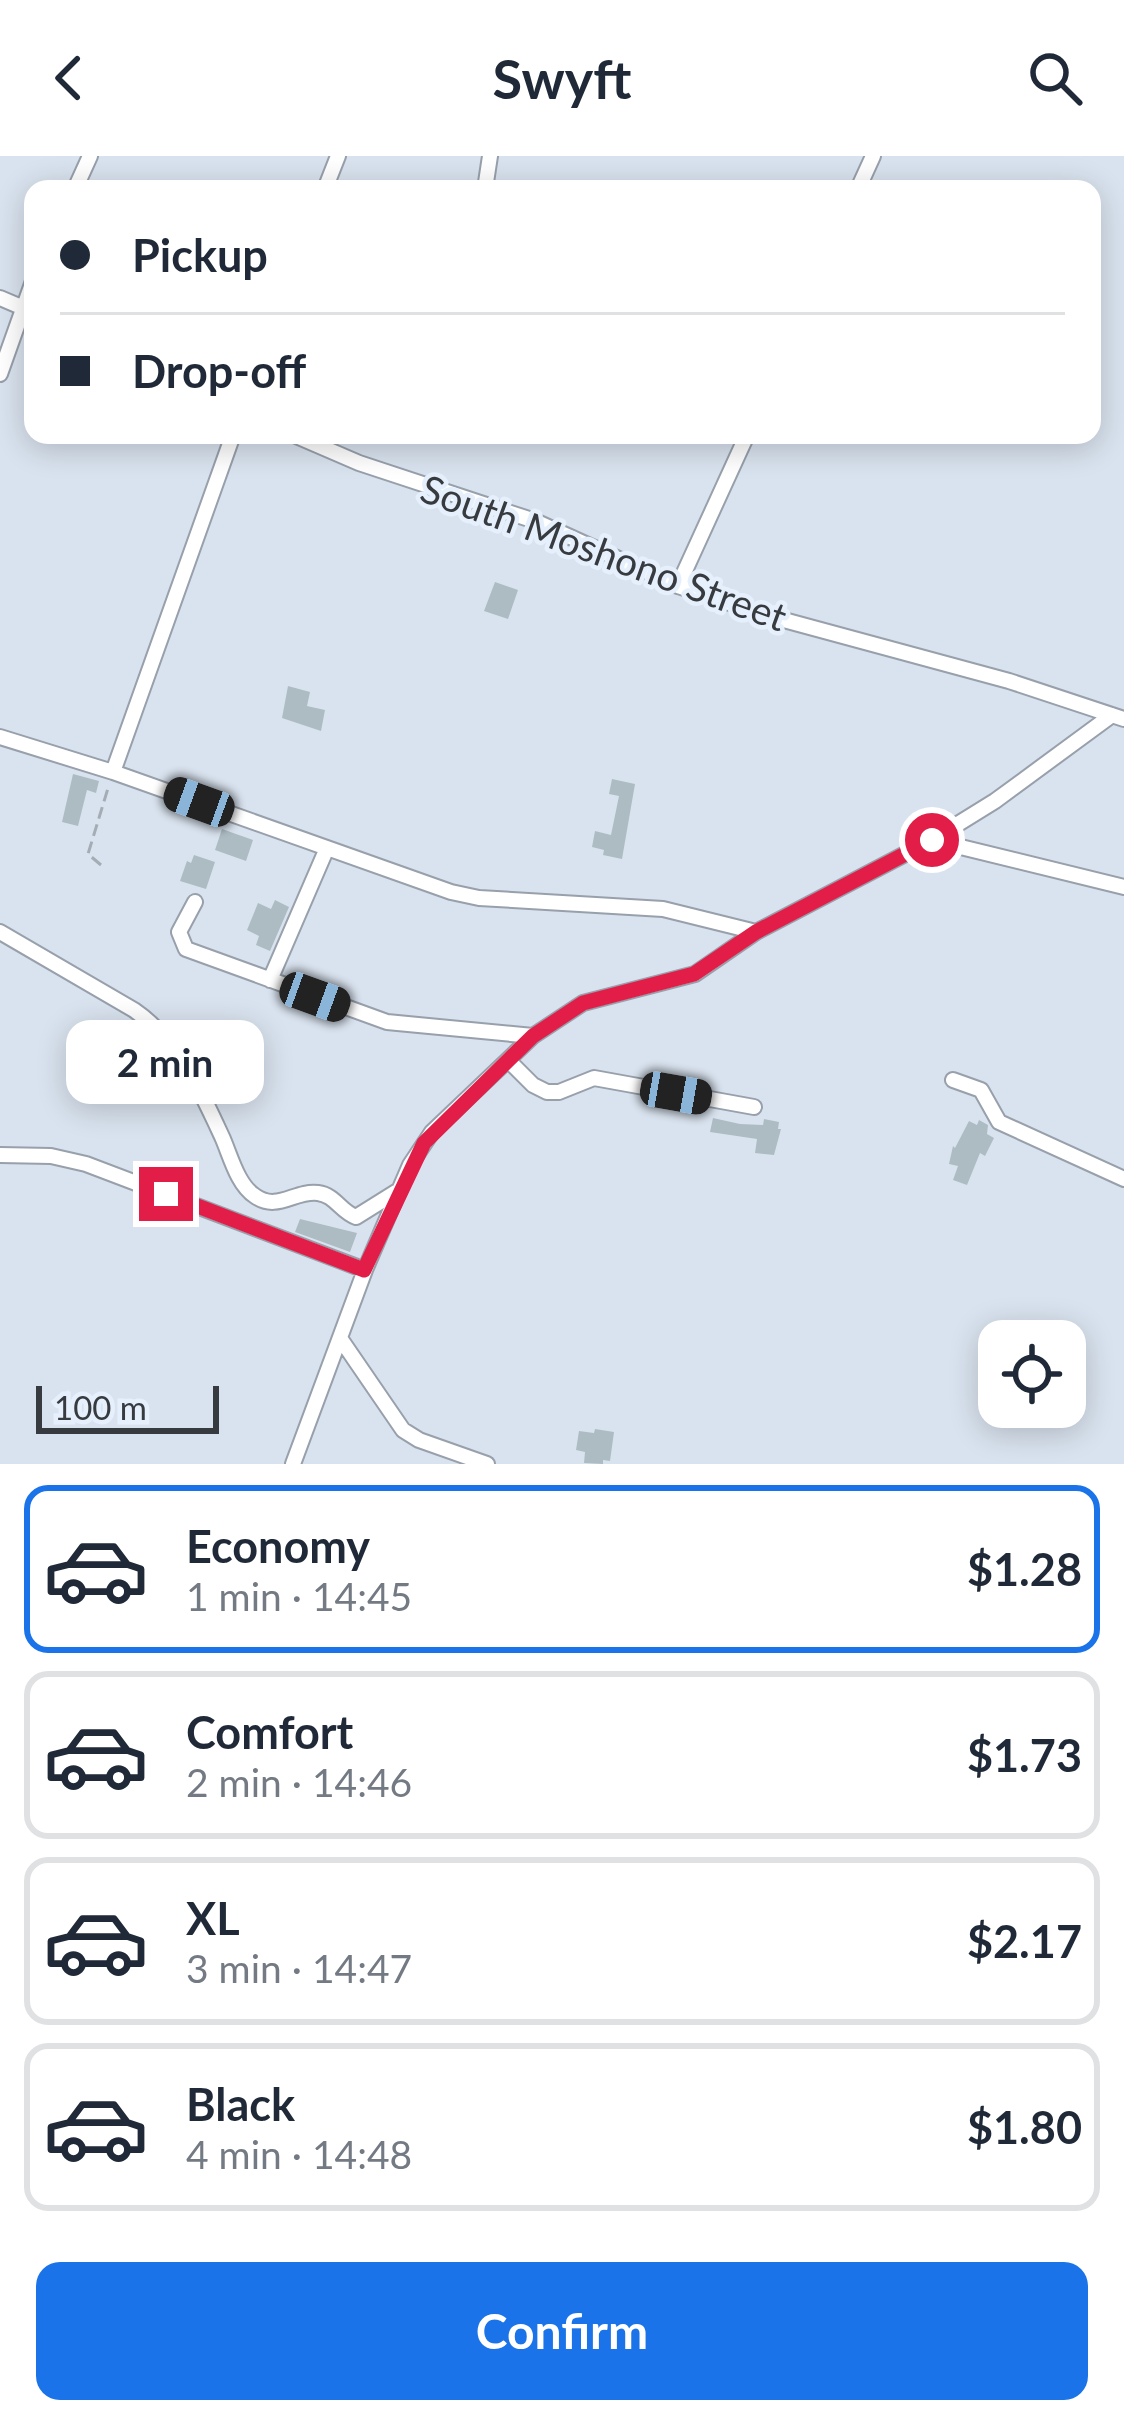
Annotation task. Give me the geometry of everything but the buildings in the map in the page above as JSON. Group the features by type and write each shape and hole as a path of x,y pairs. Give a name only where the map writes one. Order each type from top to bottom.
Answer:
{"street":[{"path":"0,374 24,316"},
{"path":"113,772 230,444"},
{"name":"South Moshono Street","path":"315,444 535,521 678,586 1118,717"},
{"path":"678,586 743,444"},
{"path":"293,1464 399,1189 432,1132 533,1036 583,1003 694,974 756,932 932,840 1118,717"},
{"path":"0,737 464,895 663,910 756,932"},
{"path":"932,840 1124,887"},
{"path":"270,980 327,848"},
{"path":"195,902 179,932 182,946 387,1022 533,1036"},
{"path":"0,932 153,1025 190,1070 241,1180 260,1200 277,1202 316,1193 333,1199 356,1217 399,1189"},
{"path":"508,1060 547,1092 594,1078 754,1107"},
{"path":"953,1080 981,1090 999,1122 1124,1179"},
{"path":"0,1155 51,1156 86,1164 364,1270"},
{"path":"342,1341 403,1430 418,1440 487,1464"}],"path":[{"path":"101,866 88,854 113,772"}],"route":[{"path":"166,1194 364,1270 424,1143 533,1036 583,1003 694,974 756,932 932,840"}]}
